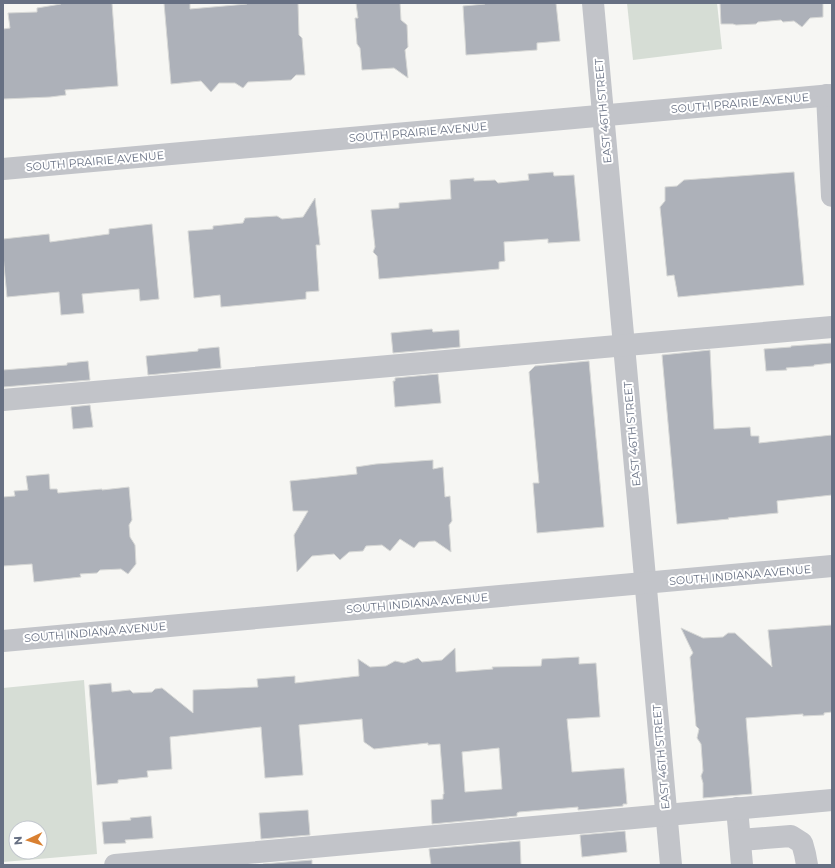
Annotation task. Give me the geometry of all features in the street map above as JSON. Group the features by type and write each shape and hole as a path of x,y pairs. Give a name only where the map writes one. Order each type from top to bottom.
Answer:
{"street":[{"name":"EAST 46TH STREET","path":"593,3 671,865"},
{"name":"SOUTH PRAIRIE AVENUE","path":"3,169 830,95"},
{"path":"830,95 832,196"},
{"path":"3,400 832,327"},
{"name":"SOUTH INDIANA AVENUE","path":"3,641 832,566"},
{"path":"115,865 832,800"},
{"path":"737,808 742,865"},
{"path":"740,840 791,836 802,843 806,865"}],"shaded area":[{"path":"627,3 717,3 722,49 633,60"},
{"path":"84,680 97,854 48,858 48,820 8,820 8,860 26,860 3,862 3,688"}],"building":[{"path":"61,3 112,3 118,86 65,90 66,95 50,97 3,99 3,29 10,28 8,13 37,12 37,8"},
{"path":"164,3 190,3 190,9 247,3 298,3 299,35 302,38 305,75 296,75 291,80 248,82 243,88 235,83 219,83 211,92 201,81 171,84"},
{"path":"356,3 400,3 401,20 407,25 408,47 405,50 408,78 394,68 362,70 360,48 357,44 355,18 358,18"},
{"path":"485,3 556,3 560,41 537,43 537,50 466,55 463,6"},
{"path":"720,3 823,3 823,17 810,18 802,27 794,21 783,22 781,20 758,22 756,24 721,24"},
{"path":"553,172 554,176 574,175 580,241 548,243 548,239 504,242 505,261 499,262 499,269 379,279 377,256 373,252 375,247 371,210 399,208 399,203 451,199 450,180 474,178 474,181 495,180 498,183 529,180 528,174"},
{"path":"794,172 804,285 678,297 674,275 667,276 660,207 665,201 665,187 677,186 684,180"},
{"path":"315,198 320,245 316,245 319,291 306,292 306,299 221,307 220,295 194,298 188,231 213,229 213,226 243,223 245,218 277,216 282,219 303,217"},
{"path":"152,224 159,299 140,301 139,289 82,294 84,313 61,315 59,292 7,297 3,239 49,234 50,242 109,234 109,229"},
{"path":"432,329 433,332 459,330 460,347 393,353 391,333"},
{"path":"832,343 832,363 786,368 787,370 766,371 764,349"},
{"path":"219,347 221,368 148,375 146,356 198,351 198,349"},
{"path":"710,350 714,429 750,427 751,436 759,436 759,443 832,435 832,495 777,501 778,513 677,524 662,355"},
{"path":"88,361 90,380 3,387 3,370 67,365 67,363"},
{"path":"589,361 604,527 537,533 533,483 539,483 529,372 535,366"},
{"path":"438,374 441,403 395,407 393,381 395,381 395,378"},
{"path":"90,405 93,427 73,429 71,407"},
{"path":"433,460 433,469 443,467 445,497 450,496 452,521 449,525 451,552 435,541 419,542 414,548 400,539 390,551 382,545 366,546 363,551 349,552 340,560 334,554 312,556 297,572 294,535 308,511 293,511 290,481 357,474 356,467 376,464"},
{"path":"49,474 50,489 57,489 58,493 129,487 132,520 129,525 130,537 135,545 136,564 128,574 121,569 100,570 97,573 80,574 81,577 34,582 32,564 3,566 3,497 15,496 14,491 28,490 26,476"},
{"path":"832,625 832,712 824,713 824,715 803,716 803,714 746,718 752,794 703,798 701,744 697,738 699,729 696,726 690,657 693,653 681,628 703,638 723,637 728,633 735,633 772,667 768,630"},
{"path":"455,648 456,672 493,669 492,667 541,666 542,659 579,657 579,664 596,663 600,717 567,719 572,772 624,768 627,804 623,804 623,806 578,810 578,807 519,812 517,813 517,816 432,824 431,800 443,799 444,794 440,744 428,745 428,743 374,749 364,742 362,719 299,725 303,775 265,778 261,727 170,737 172,769 147,771 148,777 118,780 118,783 97,785 89,685 111,683 112,692 130,690 133,693 152,692 155,689 162,688 193,713 193,690 258,687 257,679 295,676 295,683 359,676 358,659 370,667 386,666 395,661 404,663 418,658 422,662 442,660","holes":["499,748 502,789 465,792 462,752"]},
{"path":"308,810 310,835 261,839 259,813"},
{"path":"151,816 153,838 125,840 126,843 104,844 102,822 131,820 130,818"},
{"path":"625,831 627,852 582,857 580,835"},
{"path":"520,841 521,865 431,865 429,849"},
{"path":"312,860 312,865 263,865 263,864"}]}
